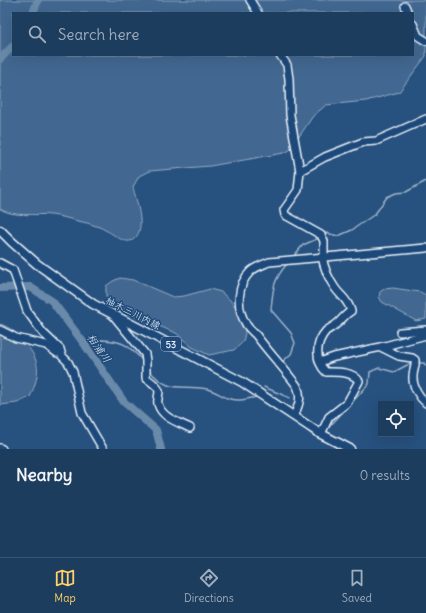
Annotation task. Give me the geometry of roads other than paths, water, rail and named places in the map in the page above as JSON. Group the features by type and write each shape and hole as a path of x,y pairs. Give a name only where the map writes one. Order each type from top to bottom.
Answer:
{"main road":[{"name":"柚木三川内線","path":"0,230 37,264 93,304 242,382 321,434 350,449"}],"street":[{"path":"250,0 257,12"},
{"path":"405,6 408,12"},
{"path":"414,26 418,36 426,41"},
{"path":"281,56 287,65 290,115 300,171 298,190 284,210 286,215 321,235 324,242 323,256 325,271 335,288 348,302 351,311 338,323 326,331 319,341 317,351 322,368 326,372 350,374 356,377 359,381 347,404 329,417 321,434"},
{"path":"300,171 325,157 363,142 376,141 426,119"},
{"path":"294,416 300,403 300,393 297,386 246,324 240,312 240,292 249,273 257,267 269,262 426,248"},
{"path":"0,264 13,270 27,311 43,333 60,349 62,356"},
{"path":"112,313 145,354 146,378 157,388 159,392 158,403 161,410 168,418 190,428"},
{"path":"0,330 16,338 46,345 68,362 73,372 82,414 103,449"},
{"path":"400,332 426,330"},
{"path":"320,362 334,357 381,347 426,335"},
{"path":"381,347 399,356 412,358 415,363 413,377 416,389 426,403"}],"waterway":[{"path":"33,12 38,0"},
{"path":"0,59 12,47"},
{"path":"324,235 326,233 338,236 352,230 375,214 387,197 396,193 406,192 426,181"},
{"path":"292,258 303,245 319,238"},
{"path":"282,362 291,354 295,343 291,333 271,310 274,285 287,264"},
{"name":"相浦川","path":"0,288 30,287 52,301 83,342 124,402 156,430 161,449"},
{"path":"83,342 90,340 116,341 125,345 143,361"},
{"path":"328,428 369,384 370,372 379,368 394,372 413,363"},
{"path":"417,363 424,363 426,366"},
{"path":"148,369 163,383 170,386 207,389 234,400 257,397"},
{"path":"264,387 290,398"},
{"path":"307,430 315,436 321,437"}]}
